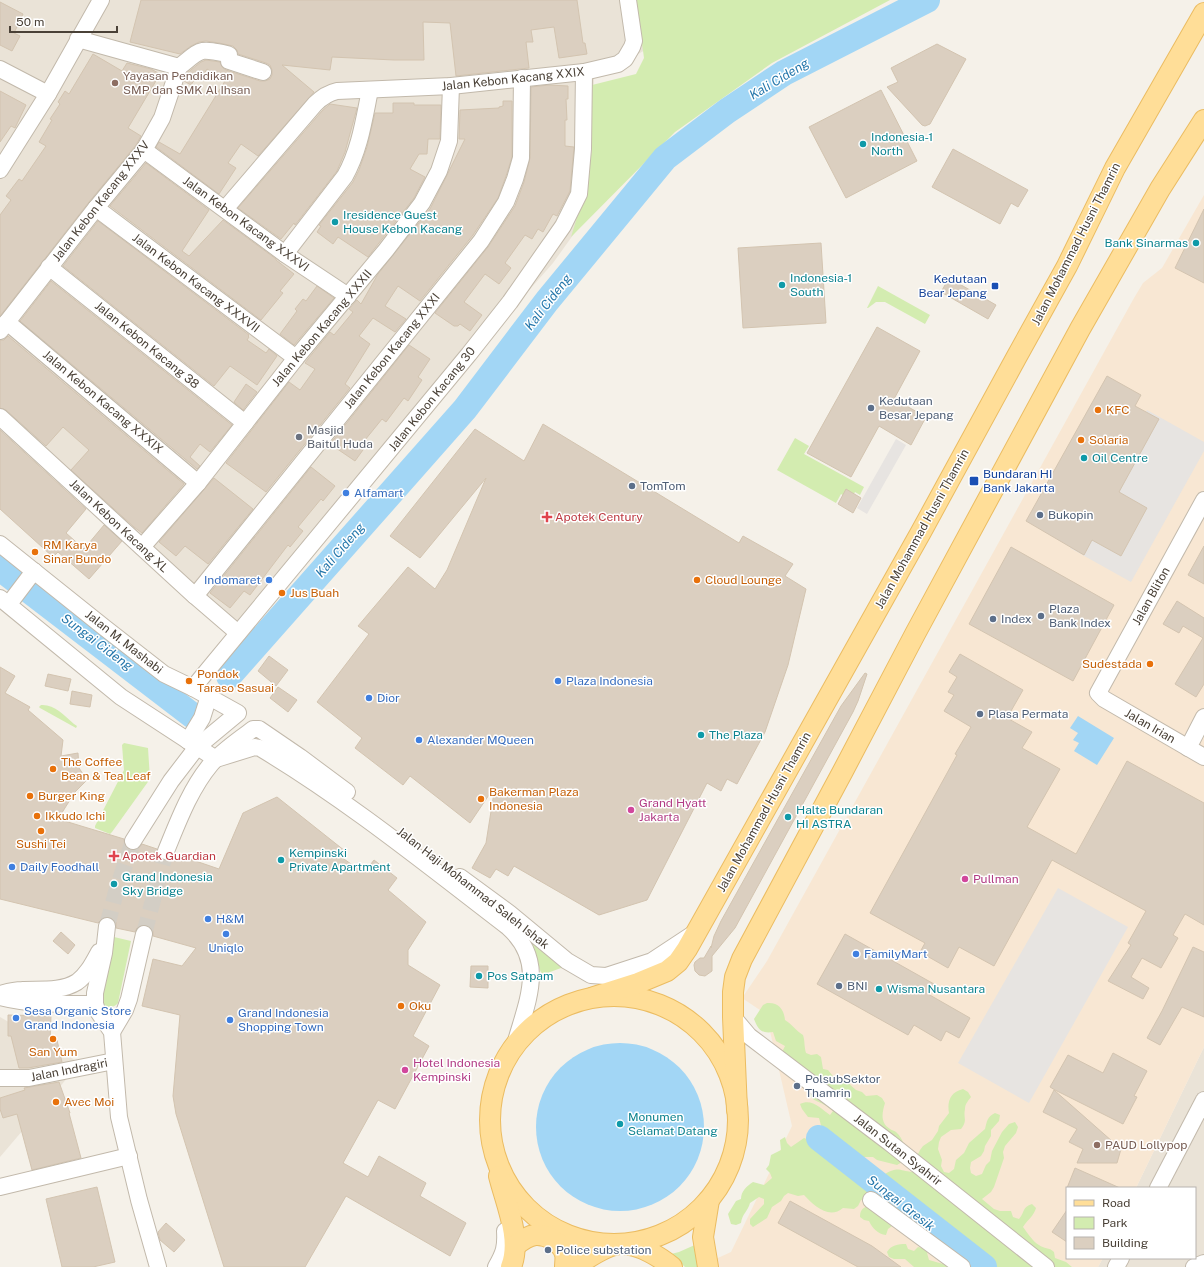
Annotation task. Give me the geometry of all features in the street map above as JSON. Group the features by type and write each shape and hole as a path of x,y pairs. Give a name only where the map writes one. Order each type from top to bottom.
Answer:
{"main road":[{"name":"Jalan Mohammad Husni Thamrin","path":"594,997 638,983 667,971 678,962 699,930 819,712 921,532 1067,266 1115,168 1204,13"},
{"path":"576,1267 599,1251 622,1244 641,1241 668,1231 689,1219 710,1200 724,1178 731,1162 737,1133 738,1110 732,1017 735,977 742,959 917,629 1077,336 1160,189 1204,120"},
{"path":"511,1267 514,1260 516,1245 506,1197 502,1188 489,1130 490,1098 498,1075 511,1048 516,1041 540,1019 552,1011 580,1000 594,997 626,996 644,999 665,1007 690,1022 713,1047 727,1071 734,1090 738,1110"},
{"path":"496,1161 511,1185 530,1207 543,1221 559,1232 595,1244 622,1244 645,1250 662,1259 672,1267"},
{"path":"708,1267 704,1237 710,1200"},
{"path":"516,1245 522,1240 534,1235 548,1238 554,1241 565,1255 565,1267"}],"street":[{"path":"0,170 48,94 101,0"},
{"name":"Jalan Kebon Kacang XXIX","path":"225,209 315,104 329,93 337,91 451,86 584,72 618,64 625,59 634,41 628,0"},
{"path":"78,39 179,67 198,52 207,50 228,54 230,61 263,72"},
{"name":"Jalan Kebon Kacang XXXV","path":"4,326 49,267 144,150 162,118 179,67"},
{"path":"0,69 48,94"},
{"name":"Jalan Kebon Kacang 30","path":"193,688 469,354 510,302 564,226 579,194 583,149 584,72"},
{"name":"Jalan Kebon Kacang XXXI","path":"195,596 481,241 506,202 521,158 522,78"},
{"name":"Jalan Kebon Kacang XXXII","path":"142,547 198,483 296,358 386,250 422,203 439,172 449,141 451,86"},
{"path":"285,254 345,176 351,165 356,153 370,90"},
{"name":"Jalan Kebon Kacang XXXVI","path":"144,150 285,254 348,296"},
{"name":"Jalan Kebon Kacang XXXVII","path":"96,208 296,358"},
{"name":"Jalan Kebon Kacang 38","path":"49,267 245,423"},
{"name":"Jalan Kebon Kacang XXXIX","path":"4,326 198,483"},
{"name":"Jalan Kebon Kacang XL","path":"0,417 195,596 238,633"},
{"name":"Jalan Bliton","path":"1098,693 1204,500"},
{"name":"Jalan M. Mashabi","path":"0,544 31,575 164,674 209,696 238,713 193,744"},
{"path":"31,575 8,599 121,697 216,759 208,768 192,793 179,819 166,851"},
{"name":"Jalan Irian","path":"1098,693 1104,699 1204,757"},
{"path":"133,841 193,744 209,696"},
{"path":"1188,748 1204,717"},
{"name":"Jalan Haji Mohammad Saleh Ishak","path":"216,759 253,729 259,729 300,757 508,913 566,961 591,975 606,976 652,961 699,930"},
{"name":"Jalan Haji Mohammad Saleh Ishak","path":"216,759 255,747 260,748 293,767 333,795 490,913 516,935 526,949 530,962 531,987 516,1041"},
{"path":"0,994 20,990 54,989 66,987 78,982 91,967 106,933 104,953 95,993 95,1004 97,1010 112,1032 119,1118 158,1267"},
{"path":"112,1032 125,1010 129,999 144,934"},
{"path":"0,997 14,1001 95,1004"},
{"name":"Jalan Sutan Syahrir","path":"732,1017 750,1036 890,1143 1046,1267"},
{"name":"Jalan Indragiri","path":"0,1078 29,1078 114,1061"},
{"path":"1159,1187 1204,1100"},
{"path":"0,1187 129,1156"},
{"path":"496,1267 505,1251 506,1242 501,1198 502,1188"},
{"path":"871,1200 962,1267"},
{"path":"1194,1267 1204,1263"}],"shaded area":[{"path":"0,0 640,0 649,48 594,78 591,210 553,263 234,626 0,408"},
{"path":"1204,195 1204,1047 1136,1187 1066,1187 1066,1259 1102,1259 1098,1267 698,1267 731,1252 792,1126 766,1014 742,998 767,961 1134,298 1143,283 1162,268"},
{"path":"1147,410 1204,442 1204,451 1131,582 1070,548"},
{"path":"896,439 906,445 867,514 857,508"},
{"path":"1058,888 1128,927 1029,1103 958,1063"},
{"path":"0,1017 80,1063 0,1157"},
{"path":"1204,1047 1204,1267 1098,1267 1102,1259 1196,1259 1196,1187 1136,1187"}],"green space":[{"path":"636,0 890,0 772,63 675,132 571,237 582,201 592,151 592,85 636,74 644,58"},
{"path":"878,286 930,315 925,324 885,302 876,302 867,308"},
{"path":"795,438 809,446 804,454 864,487 860,495 855,492 851,500 841,494 836,503 777,470"},
{"path":"41,705 55,708 77,726 76,728 40,708 39,707"},
{"path":"124,743 148,748 150,779 110,834 95,828 95,826 124,770 122,745"},
{"path":"114,937 131,941 118,1003 113,1007 109,1007 103,1005 100,999"},
{"path":"529,939 562,966 561,968 542,975 528,941"},
{"path":"767,1003 780,1007 785,1020 803,1035 806,1053 811,1055 817,1054 821,1057 823,1069 828,1070 836,1080 847,1082 866,1096 877,1095 882,1098 885,1103 883,1121 887,1127 896,1132 901,1138 904,1144 907,1159 897,1165 877,1160 873,1157 863,1157 853,1153 843,1142 822,1129 819,1118 808,1117 800,1104 808,1102 812,1103 830,1115 833,1111 812,1098 807,1088 794,1079 782,1052 785,1046 776,1041 773,1032 760,1030 757,1026 754,1019 763,1005"},
{"path":"963,1089 968,1092 971,1097 966,1106 964,1123 961,1129 951,1130 941,1137 939,1142 938,1149 942,1160 941,1166 944,1172 949,1173 954,1169 956,1160 964,1153 969,1143 985,1129 987,1121 995,1113 1000,1115 999,1121 991,1130 991,1136 981,1156 971,1162 971,1173 976,1176 982,1174 986,1165 990,1161 992,1151 1002,1132 1009,1124 1015,1122 1018,1127 1016,1133 1005,1146 1003,1152 1004,1158 994,1187 991,1192 982,1199 994,1209 1000,1211 1011,1211 1013,1217 1019,1219 1025,1208 1032,1204 1036,1208 1035,1211 1023,1227 1037,1244 1052,1250 1055,1258 1066,1262 1072,1267 997,1267 990,1260 978,1257 965,1241 957,1240 951,1232 936,1227 926,1215 907,1207 899,1195 886,1185 884,1180 885,1174 893,1170 913,1172 911,1168 920,1150 932,1140 938,1131 939,1126 949,1113 950,1098 955,1092"},
{"path":"785,1137 787,1143 791,1147 804,1138 815,1142 819,1147 833,1145 837,1147 842,1153 842,1169 846,1174 851,1176 856,1175 860,1171 871,1176 877,1182 879,1185 876,1197 861,1200 858,1206 854,1209 843,1208 838,1211 827,1212 817,1207 804,1195 798,1196 788,1193 781,1201 772,1207 767,1218 753,1227 750,1224 750,1219 764,1204 764,1199 759,1197 750,1203 741,1223 736,1225 731,1224 728,1214 736,1201 741,1199 745,1189 753,1182 764,1185 772,1178 766,1169 769,1165 771,1155 781,1150 780,1140"},
{"path":"895,1205 908,1217 914,1215 921,1220 935,1236 946,1236 971,1262 980,1267 914,1267 905,1259 894,1259 889,1257 887,1252 893,1246 906,1244 908,1249 914,1251 918,1247 926,1249 929,1260 950,1266 890,1208"},
{"path":"868,1206 872,1211 877,1211 892,1220 892,1226 888,1229 886,1235 878,1232 869,1221 860,1217 862,1210"},
{"path":"697,1244 701,1267 685,1267 671,1254 679,1252"}],"water":[{"path":"1078,716 1114,738 1097,765 1074,751 1079,743 1073,740 1078,733 1070,728"},
{"path":"612,1043 628,1043 652,1049 667,1057 680,1067 690,1080 698,1095 703,1111 703,1143 698,1159 690,1174 680,1187 667,1197 644,1208 628,1211 612,1211 588,1205 573,1197 560,1187 550,1174 539,1151 536,1135 536,1119 542,1095 550,1080 560,1067 573,1057 596,1046"}],"building":[{"path":"141,0 577,0 583,43 585,43 587,54 559,58 554,27 531,30 533,42 526,42 529,68 456,76 450,23 423,22 424,60 332,57 330,70 282,65 314,92 258,156 241,144 228,163 236,168 219,194 156,147 159,142 180,154 225,81 207,69 200,80 196,77 191,85 184,81 187,73 201,62 206,60 220,62 222,67 226,70 260,81 270,79 272,70 270,65 238,54 237,50 233,46 219,43 206,41 199,42 180,54 130,42"},
{"path":"0,2 23,14 14,33 20,36 12,51 0,45"},
{"path":"937,44 966,59 930,124 925,126 922,125 887,87 898,82 891,68"},
{"path":"93,54 122,71 127,63 151,69 160,74 128,128 141,136 136,145 89,202 0,316 0,215 11,200 6,196 19,179 22,181 46,146 39,142 52,120 50,119 60,104 58,102 65,91 69,94"},
{"path":"549,85 568,86 568,99 566,99 567,120 565,120 565,146 574,147 570,191 557,216 553,214 543,232 538,229 532,239 525,235 505,263 511,268 499,284 485,274 464,302 482,315 470,331 460,324 458,326 454,326 435,313 488,247 515,206 524,182 530,158 531,87"},
{"name":"Indonesia-1 North","path":"881,90 917,161 846,198 809,127"},
{"path":"0,91 26,105 15,128 11,126 0,142"},
{"path":"503,101 512,101 512,157 498,198 473,235 420,301 398,286 385,306 406,319 395,332 373,318 359,336 370,344 345,384 350,388 266,492 226,463 289,382 300,390 315,369 305,363 330,332 334,335 353,312 349,309 357,300 361,304 378,274 430,209 465,139 459,139 460,110 499,108 503,106"},
{"path":"393,103 441,105 440,139 428,139 427,154 419,154 410,169 425,177 414,198 368,257 338,237 333,244 317,232 321,226 319,225 353,182 359,170 367,147 375,113 393,113"},
{"path":"330,104 357,108 345,152 337,171 295,225 294,223 281,239 238,208 322,111"},
{"path":"953,149 1028,190 1018,207 1011,203 1000,224 932,187"},
{"path":"146,163 209,210 182,251 189,256 223,220 294,274 280,291 283,293 261,320 110,206"},
{"name":"Bank Sinarmas","path":"1204,209 1204,283 1175,268"},
{"path":"98,221 249,335 247,340 266,353 269,349 277,356 257,385 230,366 214,386 63,266"},
{"name":"Indonesia-1 South","path":"821,243 826,323 743,328 738,248"},
{"path":"949,278 996,305 988,319 941,292"},
{"path":"51,281 232,425 210,452 200,444 190,457 200,466 197,469 20,321"},
{"path":"317,286 334,298 294,345 280,334 297,311 295,309 303,299 306,301"},
{"name":"Kedutaan Besar Jepang","path":"877,327 920,351 894,399 926,417 911,445 879,426 851,477 807,453"},
{"path":"8,336 184,484 142,533 71,470 89,450 63,427 46,446 6,410 0,408 0,340 4,340"},
{"path":"409,345 430,359 418,377 422,380 408,401 404,398 386,422 382,419 365,440 368,443 355,461 330,444"},
{"path":"1107,376 1141,395 1135,406 1159,419 1119,492 1147,508 1121,556 1092,540 1084,555 1026,521"},
{"path":"246,384 257,392 243,410 234,402"},
{"name":"Plaza Indonesia","path":"543,424 739,543 743,536 793,564 785,576 806,589 788,665 765,732 737,784 727,779 721,791 707,783 647,900 599,915 514,866 508,876 496,869 490,878 472,868 486,843 495,786 470,823 410,776 403,785 355,748 362,738 317,702 369,634 358,626 408,567 435,589 447,570 486,478 420,558 390,536 475,429 524,461"},
{"path":"0,430 86,509 66,533 84,549 104,525 122,541 89,579 58,552 53,557 0,509"},
{"path":"311,467 335,486 323,501 321,499 298,527 303,531 290,547 288,545 250,595 244,591 230,608 210,593"},
{"path":"214,478 253,509 208,564 185,546 176,556 159,542"},
{"path":"846,489 861,498 853,513 838,504"},
{"path":"1204,546 1204,584 1188,575"},
{"name":"Plaza Bank Index","path":"1011,547 1114,605 1073,681 969,624"},
{"path":"1177,601 1204,618 1204,684 1196,697 1175,684 1203,638 1183,626 1179,633 1163,624"},
{"path":"960,654 1023,690 1007,718 1032,732 1022,748 1060,769 1027,827 1076,854 1127,761 1204,803 1204,925 1185,914 1173,935 1178,938 1161,968 1142,958 1131,977 1149,988 1143,999 1108,981 1131,945 1128,943 1146,911 1052,860 994,966 959,947 948,968 920,952 925,943 870,913 971,727 944,711 954,695 948,692 957,677 949,672"},
{"path":"269,656 288,670 276,686 258,671"},
{"path":"0,667 15,676 5,693 30,707 28,710 63,740 61,756 78,753 79,768 87,780 75,792 58,819 124,839 125,846 128,849 138,849 142,844 157,849 158,856 163,860 171,859 175,854 219,869 243,813 277,797 345,851 341,857 364,873 374,860 397,878 388,890 426,922 408,950 408,965 440,985 413,1036 429,1046 395,1109 378,1100 343,1163 368,1177 379,1156 426,1183 420,1196 466,1223 450,1256 346,1196 305,1267 224,1267 176,1114 173,1096 180,1015 142,1006 153,959 182,966 196,948 153,936 151,927 146,925 141,925 135,932 116,928 116,922 112,918 108,917 103,918 98,923 0,899"},
{"name":"Halte Bundaran HI ASTRA","path":"865,673 867,674 853,712 735,928 712,956 712,971 705,976 699,975 695,971 695,962 700,958 704,958 711,946 711,948 714,936 721,921 841,706"},
{"path":"48,674 71,679 68,691 45,686"},
{"path":"278,687 297,700 288,712 270,698"},
{"path":"72,691 92,695 90,707 70,704"},
{"path":"61,932 75,945 68,954 53,941"},
{"name":"Wisma Nusantara","path":"845,934 934,984 928,994 970,1018 959,1038 946,1031 941,1041 914,1025 908,1035 817,984"},
{"path":"1193,947 1204,952 1204,1017 1182,1007 1160,1045 1147,1038 1162,1011"},
{"name":"Pos Satpam","path":"471,966 488,966 488,988 470,987"},
{"path":"8,1015 51,1016 50,1042 57,1040 62,1062 28,1068 19,1068 11,1036 8,1036"},
{"path":"1113,1053 1147,1071 1134,1096 1137,1097 1123,1124 1050,1087 1068,1055 1103,1073"},
{"path":"59,1082 70,1113 81,1158 32,1170 17,1114 3,1118 0,1109 0,1098 25,1090 24,1088"},
{"path":"1054,1090 1121,1149 1117,1163 1077,1163 1083,1149 1069,1142 1077,1129 1043,1112"},
{"path":"1075,1168 1118,1187 1067,1187"},
{"path":"97,1187 115,1262 93,1267 62,1267 46,1199"},
{"path":"790,1201 872,1246 901,1267 858,1267 778,1223"},
{"path":"1066,1211 1066,1241 1052,1232"},
{"path":"166,1223 185,1240 174,1252 160,1240 158,1232"}],"waterway":[{"name":"Kali Cideng","path":"229,676 465,409 547,301 665,158 727,111 784,73 927,0"},
{"name":"Sungai Cideng","path":"0,568 193,716"},
{"name":"Sungai Gresik","path":"819,1138 984,1267"}],"tunnel":[{"path":"107,926 116,892 133,841"},
{"path":"144,934 166,851"}],"place":[{"name":"Yayasan Pendidikan SMP dan SMK Al Ihsan","path":"115,83"},
{"name":"Indonesia-1 North","path":"863,144"},
{"name":"Iresidence Guest House Kebon Kacang","path":"335,222"},
{"name":"Bank Sinarmas","path":"1196,243"},
{"name":"Indonesia-1 South","path":"782,285"},
{"name":"Kedutaan Bear Jepang","path":"995,286"},
{"name":"Kedutaan Besar Jepang","path":"871,408"},
{"name":"KFC","path":"1098,410"},
{"name":"Masjid Baitul Huda","path":"299,437"},
{"name":"Solaria","path":"1081,440"},
{"name":"Oil Centre","path":"1084,458"},
{"name":"Bundaran HI Bank Jakarta","path":"974,481"},
{"name":"TomTom","path":"632,486"},
{"name":"Alfamart","path":"346,493"},
{"name":"Bukopin","path":"1040,515"},
{"name":"Apotek Century","path":"547,517"},
{"name":"RM Karya Sinar Bundo","path":"35,552"},
{"name":"Indomaret","path":"269,580"},
{"name":"Cloud Lounge","path":"697,580"},
{"name":"Jus Buah","path":"282,593"},
{"name":"Plaza Bank Index","path":"1041,616"},
{"name":"Index","path":"993,619"},
{"name":"Sudestada","path":"1150,664"},
{"name":"Pondok Taraso Sasuai","path":"189,681"},
{"name":"Plaza Indonesia","path":"558,681"},
{"name":"Dior","path":"369,698"},
{"name":"Plasa Permata","path":"980,714"},
{"name":"The Plaza","path":"701,735"},
{"name":"Alexander MQueen","path":"419,740"},
{"name":"The Coffee Bean & Tea Leaf","path":"53,769"},
{"name":"Burger King","path":"30,796"},
{"name":"Bakerman Plaza Indonesia","path":"481,799"},
{"name":"Grand Hyatt Jakarta","path":"631,810"},
{"name":"Ikkudo Ichi","path":"37,816"},
{"name":"Halte Bundaran HI ASTRA","path":"788,817"},
{"name":"Sushi Tei","path":"41,831"},
{"name":"Apotek Guardian","path":"114,856"},
{"name":"Kempinski Private Apartment","path":"281,860"},
{"name":"Daily Foodhall","path":"12,867"},
{"name":"Pullman","path":"965,879"},
{"name":"Grand Indonesia Sky Bridge","path":"114,884"},
{"name":"H&M","path":"208,919"},
{"name":"Uniqlo","path":"226,934"},
{"name":"FamilyMart","path":"856,954"},
{"name":"Pos Satpam","path":"479,976"},
{"name":"BNI","path":"839,986"},
{"name":"Wisma Nusantara","path":"879,989"},
{"name":"Oku","path":"401,1006"},
{"name":"Sesa Organic Store Grand Indonesia","path":"16,1018"},
{"name":"Grand Indonesia Shopping Town","path":"230,1020"},
{"name":"San Yum","path":"53,1039"},
{"name":"Hotel Indonesia Kempinski","path":"405,1070"},
{"name":"PolsubSektor Thamrin","path":"797,1086"},
{"name":"Avec Moi","path":"56,1102"},
{"name":"Monumen Selamat Datang","path":"620,1124"},
{"name":"PAUD Lollypop","path":"1097,1145"},
{"name":"Police substation","path":"548,1250"}]}
